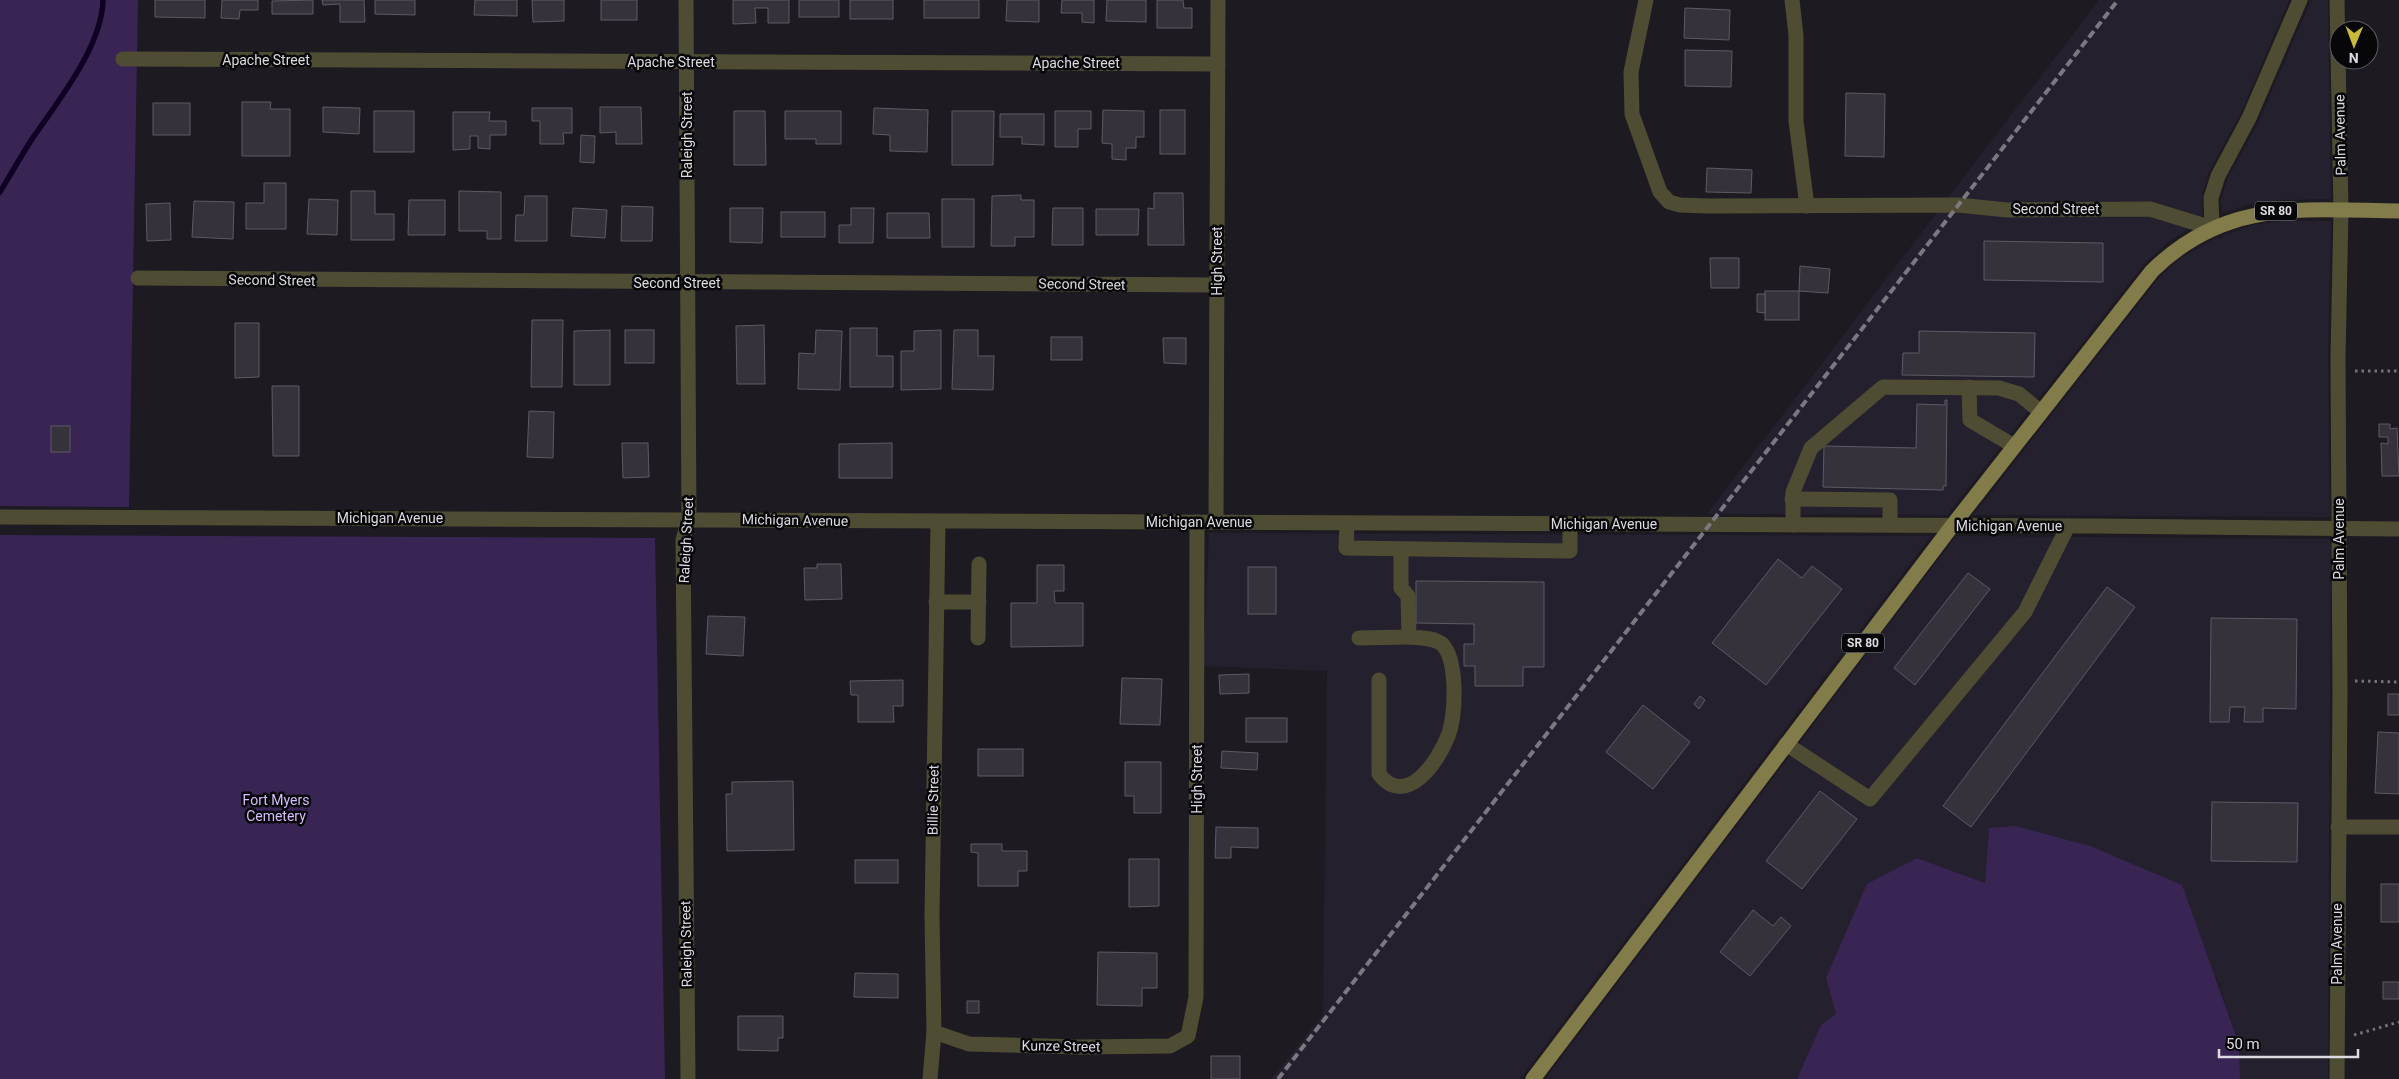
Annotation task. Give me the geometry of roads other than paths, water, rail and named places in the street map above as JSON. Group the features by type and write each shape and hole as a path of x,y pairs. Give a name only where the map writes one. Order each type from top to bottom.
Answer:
{"main road":[{"name":"SR 80","path":"1533,1079 1952,526 2152,271 2172,251 2212,228 2253,214 2283,210 2399,211"}],"street":[{"name":"Raleigh Street","path":"686,0 689,519 683,540 688,1079"},
{"name":"High Street","path":"1216,522 1218,0"},
{"name":"Second Street","path":"1646,0 1631,72 1632,114 1660,192 1669,202 1680,205 1709,206 1958,205 2007,210 2150,209 2212,228"},
{"path":"1792,0 1796,36 1796,120 1807,206"},
{"path":"2212,228 2211,198 2218,176 2249,118 2300,0"},
{"name":"Palm Avenue","path":"2337,0 2341,210 2338,371 2340,681 2337,1079"},
{"name":"Apache Street","path":"123,59 1218,64"},
{"name":"Second Street","path":"138,278 1216,285"},
{"path":"1793,525 1792,492 1811,448 1883,387 1999,388 2019,394 2041,412"},
{"path":"1969,387 1970,420 2014,446"},
{"path":"1792,499 1890,500 1890,525"},
{"path":"1844,500 1845,525"},
{"name":"Michigan Avenue","path":"0,517 2399,529"},
{"name":"Billie Street","path":"930,1079 934,1032 932,916 938,522"},
{"name":"High Street","path":"1188,1036 1196,997 1197,522"},
{"path":"1346,523 1346,548 1570,550 1570,524"},
{"path":"1786,744 1870,799 2025,612 2068,526"},
{"path":"1401,549 1401,588 1408,596 1409,637"},
{"path":"978,638 979,564"},
{"path":"936,602 979,602"},
{"path":"1359,638 1409,637 1432,639 1441,644 1448,652 1452,663 1452,719 1449,735 1427,771 1415,783 1399,787 1386,783 1379,774 1379,680"},
{"path":"2338,827 2399,827"},
{"name":"Kunze Street","path":"934,1032 969,1044 1080,1047 1170,1046 1188,1036"}],"waterway":[{"path":"0,192 28,145 66,91 87,55 101,18 103,0"}],"railway":[{"path":"1278,1079 2118,0"}],"park label":[{"name":"Fort Myers Cemetery","path":"276,808"}]}
